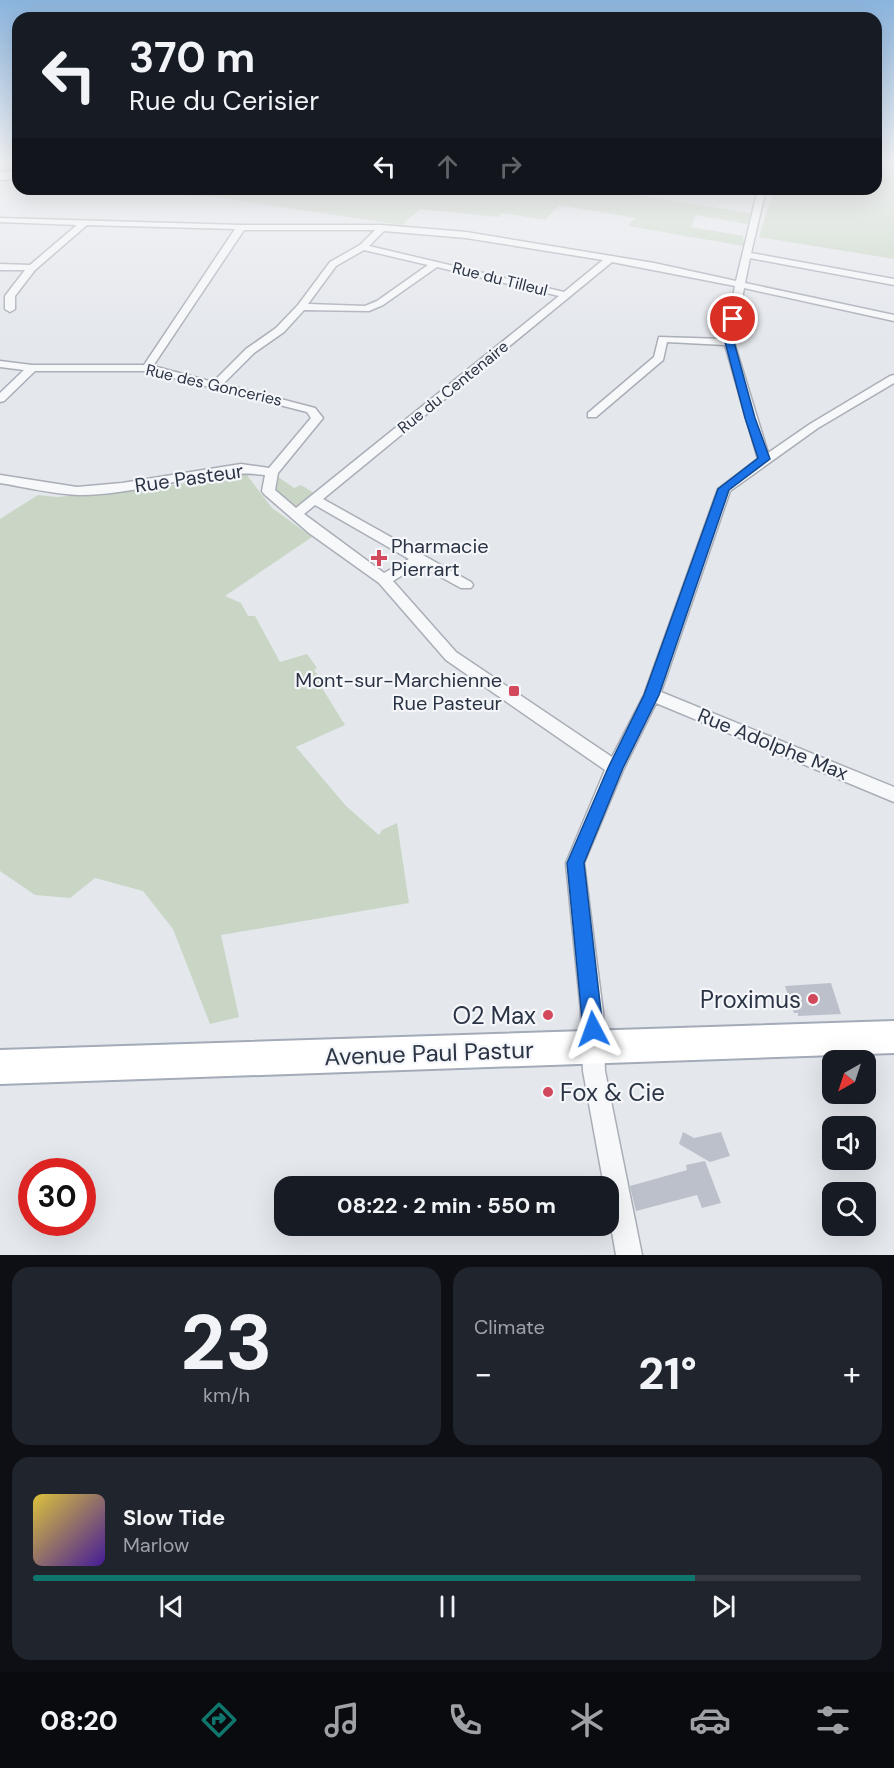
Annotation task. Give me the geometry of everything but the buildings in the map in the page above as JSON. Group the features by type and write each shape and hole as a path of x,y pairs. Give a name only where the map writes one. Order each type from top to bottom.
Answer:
{"main road":[{"name":"Avenue Paul Pastur","path":"0,1067 894,1037"}],"street":[{"path":"54,223 382,228 466,235 742,284 894,318"},
{"path":"754,223 729,342 764,459"},
{"path":"10,309 10,296 32,268 84,224"},
{"path":"147,368 241,227"},
{"path":"215,386 250,351 280,330 301,307 333,264 363,247 382,228"},
{"name":"Rue du Tilleul","path":"363,247 566,295"},
{"path":"746,255 894,282"},
{"name":"Rue du Centenaire","path":"295,515 610,259"},
{"path":"301,307 366,309 380,303 435,264"},
{"path":"0,267 32,268"},
{"path":"592,416 659,357 663,339 729,342"},
{"name":"Rue des Gonceries","path":"0,364 32,368 147,368 311,410 317,418 272,472"},
{"path":"0,399 32,368"},
{"path":"629,1255 594,1071 592,1012 575,863 615,768 652,695 724,489 764,459 894,378"},
{"name":"Rue Pasteur","path":"0,479 77,490 122,487 241,468 272,472 268,491 295,515 384,580 451,656 615,768"},
{"path":"315,500 466,585"},
{"path":"384,580 418,559"},
{"name":"Rue Adolphe Max","path":"652,695 894,795"}],"green space":[{"path":"386,223 405,223 402,225"},
{"path":"631,223 693,223 691,227 743,236 744,246 628,226"},
{"path":"764,223 894,223 894,259 759,237"},
{"path":"246,474 272,508 312,537 225,596 241,603 248,616 255,616 280,662 307,654 317,668 314,670 325,685 322,688 345,725 296,747 346,806 379,835 382,830 397,823 409,903 221,935 239,1017 210,1024 173,929 143,891 95,878 70,898 35,895 0,871 0,519 38,495 57,497 152,488"},
{"path":"277,476 294,488 301,485 317,495 296,510 272,485"}],"place":[{"name":"Pharmacie Pierrart","path":"379,558"},
{"name":"Mont-sur-Marchienne Rue Pasteur","path":"514,691"},
{"name":"Proximus","path":"813,999"},
{"name":"O2 Max","path":"548,1015"},
{"name":"Fox & Cie","path":"548,1092"}],"route":[{"path":"593,1029 575,863 615,768 652,695 724,489 764,459 729,342 733,319"}]}
